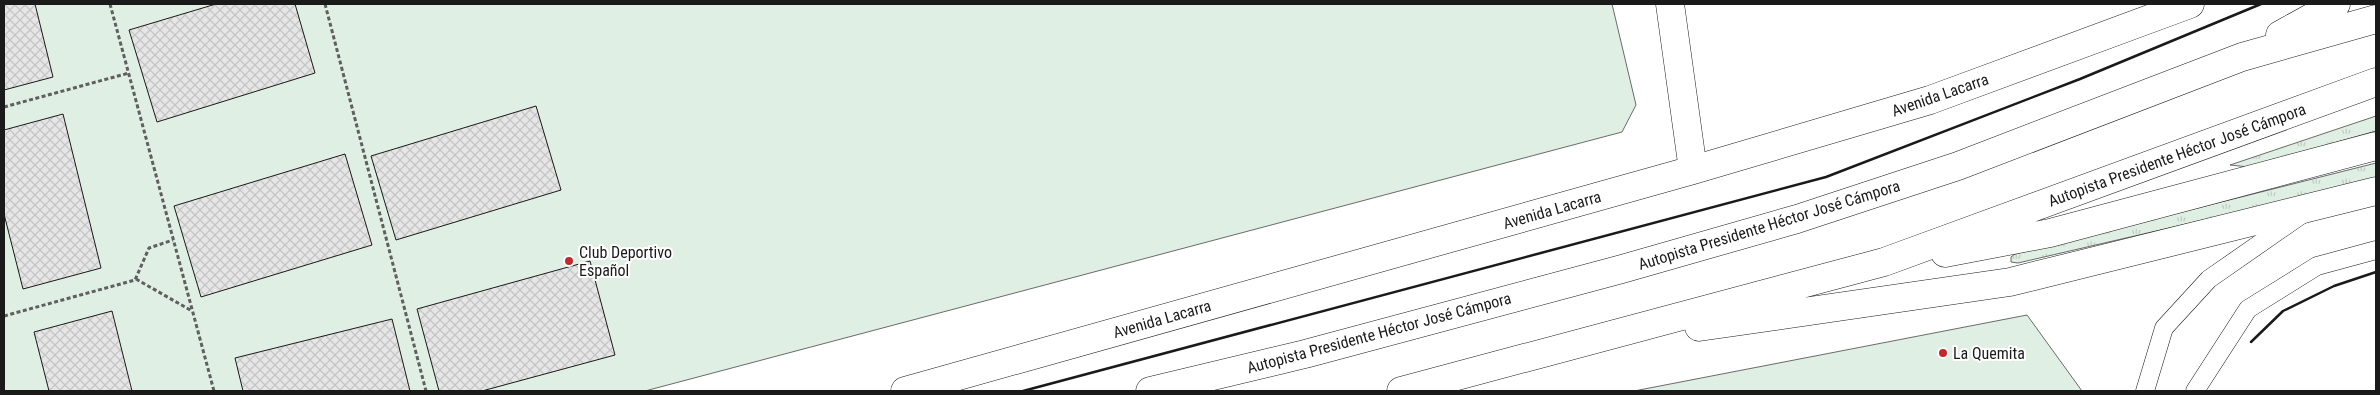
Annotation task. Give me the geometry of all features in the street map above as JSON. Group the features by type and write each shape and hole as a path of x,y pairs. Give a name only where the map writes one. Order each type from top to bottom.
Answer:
{"main road":[{"name":"Avenida Lacarra","path":"905,391 1693,170 1930,100 2190,4"},
{"path":"2242,57 2336,4"},
{"path":"1677,11 1693,170"},
{"name":"Autopista Presidente Héctor José Cámpora","path":"1150,391 1304,354 1622,269 1797,219 1958,166 2242,57 2376,19"},
{"name":"Autopista Presidente Héctor José Cámpora","path":"1401,391 1884,262 2376,82"},
{"path":"1884,262 1974,249 2050,233 2376,146"},
{"path":"1569,346 2010,282 2376,191"}],"lane":[{"path":"2145,391 2164,328 2209,279 2314,207"},
{"path":"2195,391 2248,309 2317,266 2376,250"}],"path":[{"path":"110,4 214,391"},
{"path":"325,4 426,391"},
{"path":"4,107 129,73"},
{"path":"136,279 149,248 173,240"},
{"path":"4,316 136,279 192,311"}],"green space":[{"name":"Club Deportivo Español","path":"4,4 1612,4 1636,105 1622,132 645,391 4,391"},
{"path":"2376,116 2376,131 2249,167 2230,165"},
{"path":"2376,163 2376,180 2018,263 2011,262 2011,257 2015,254"},
{"name":"La Quemita","path":"2027,315 2082,391 1634,391"}],"building":[{"path":"4,4 35,4 53,77 4,90"},
{"path":"216,4 295,4 315,73 157,122 129,30"},
{"path":"536,106 561,190 396,240 371,156"},
{"path":"63,114 101,268 23,289 4,214 4,130"},
{"path":"345,154 372,245 201,297 174,206"},
{"path":"590,261 615,355 482,391 439,391 417,309"},
{"path":"112,311 132,391 49,391 34,332"},
{"path":"392,319 410,391 243,391 235,358"}],"wall":[{"path":"1023,391 1826,177 2080,79 2261,4"},
{"path":"2251,342 2283,311 2334,286 2376,272"}],"place":[{"name":"Club Deportivo Español","path":"569,261"},
{"name":"La Quemita","path":"1943,353"}]}
